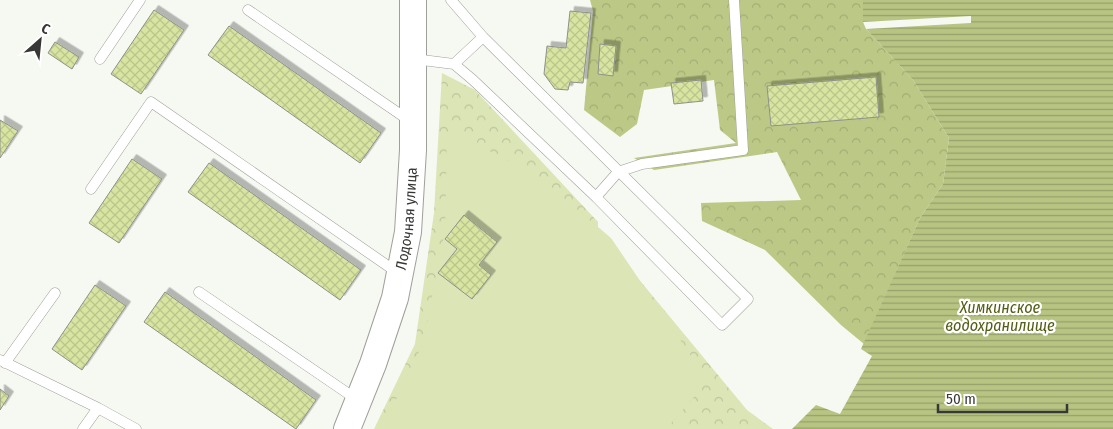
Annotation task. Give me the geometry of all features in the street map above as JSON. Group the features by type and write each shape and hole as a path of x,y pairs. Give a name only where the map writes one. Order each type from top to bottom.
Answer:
{"street":[{"name":"Лодочная улица","path":"347,429 360,402 395,298 408,232 412,189 413,0"}],"lane":[{"path":"100,59 140,0"},
{"path":"414,59 454,64 473,80 596,197 722,325 748,299 483,37 451,0"},
{"path":"596,197 618,172 642,164 743,150 734,0"},
{"path":"248,10 413,124"},
{"path":"454,64 483,37"},
{"path":"91,189 151,102 399,275"},
{"path":"198,292 360,402"},
{"path":"55,293 2,362 98,408 136,429"},
{"path":"83,429 98,408"}],"green space":[{"path":"590,0 863,0 866,29 913,80 949,138 943,184 920,218 864,344 841,325 765,250 702,221 701,203 801,200 777,152 654,170 634,158 736,143 720,130 714,80 644,90 637,124 620,137 584,110 593,11"},
{"path":"442,73 475,90 598,222 598,230 747,410 773,429 374,429 415,344 434,213"},
{"path":"447,134 459,135 522,168 571,204 611,238 708,381 666,429 382,429 423,343 445,231"}],"water":[{"name":"Химкинское водохранилище","path":"863,0 1113,0 1113,429 792,429 816,405 840,414 872,356 861,349 920,218 943,184 949,138 913,80 866,29 863,22"}],"pier":[{"path":"971,16 971,23 866,29 863,22"}],"building":[{"path":"154,10 184,30 141,94 111,74"},
{"path":"570,11 591,13 583,83 570,82 568,90 555,89 544,74 547,46 566,48"},
{"path":"229,26 381,133 360,163 208,55"},
{"path":"55,42 79,57 72,69 48,53"},
{"path":"600,44 616,46 613,76 598,74"},
{"path":"876,77 879,117 771,126 767,86"},
{"path":"701,80 703,101 674,104 671,83"},
{"path":"0,120 18,131 0,158"},
{"path":"132,159 162,179 119,243 89,223"},
{"path":"209,163 361,270 340,300 188,192"},
{"path":"464,215 497,242 479,265 491,275 472,299 438,273 457,249 445,239"},
{"path":"95,285 126,306 82,370 52,349"},
{"path":"165,292 316,400 296,429 144,322"},
{"path":"0,389 9,396 0,410"}]}
